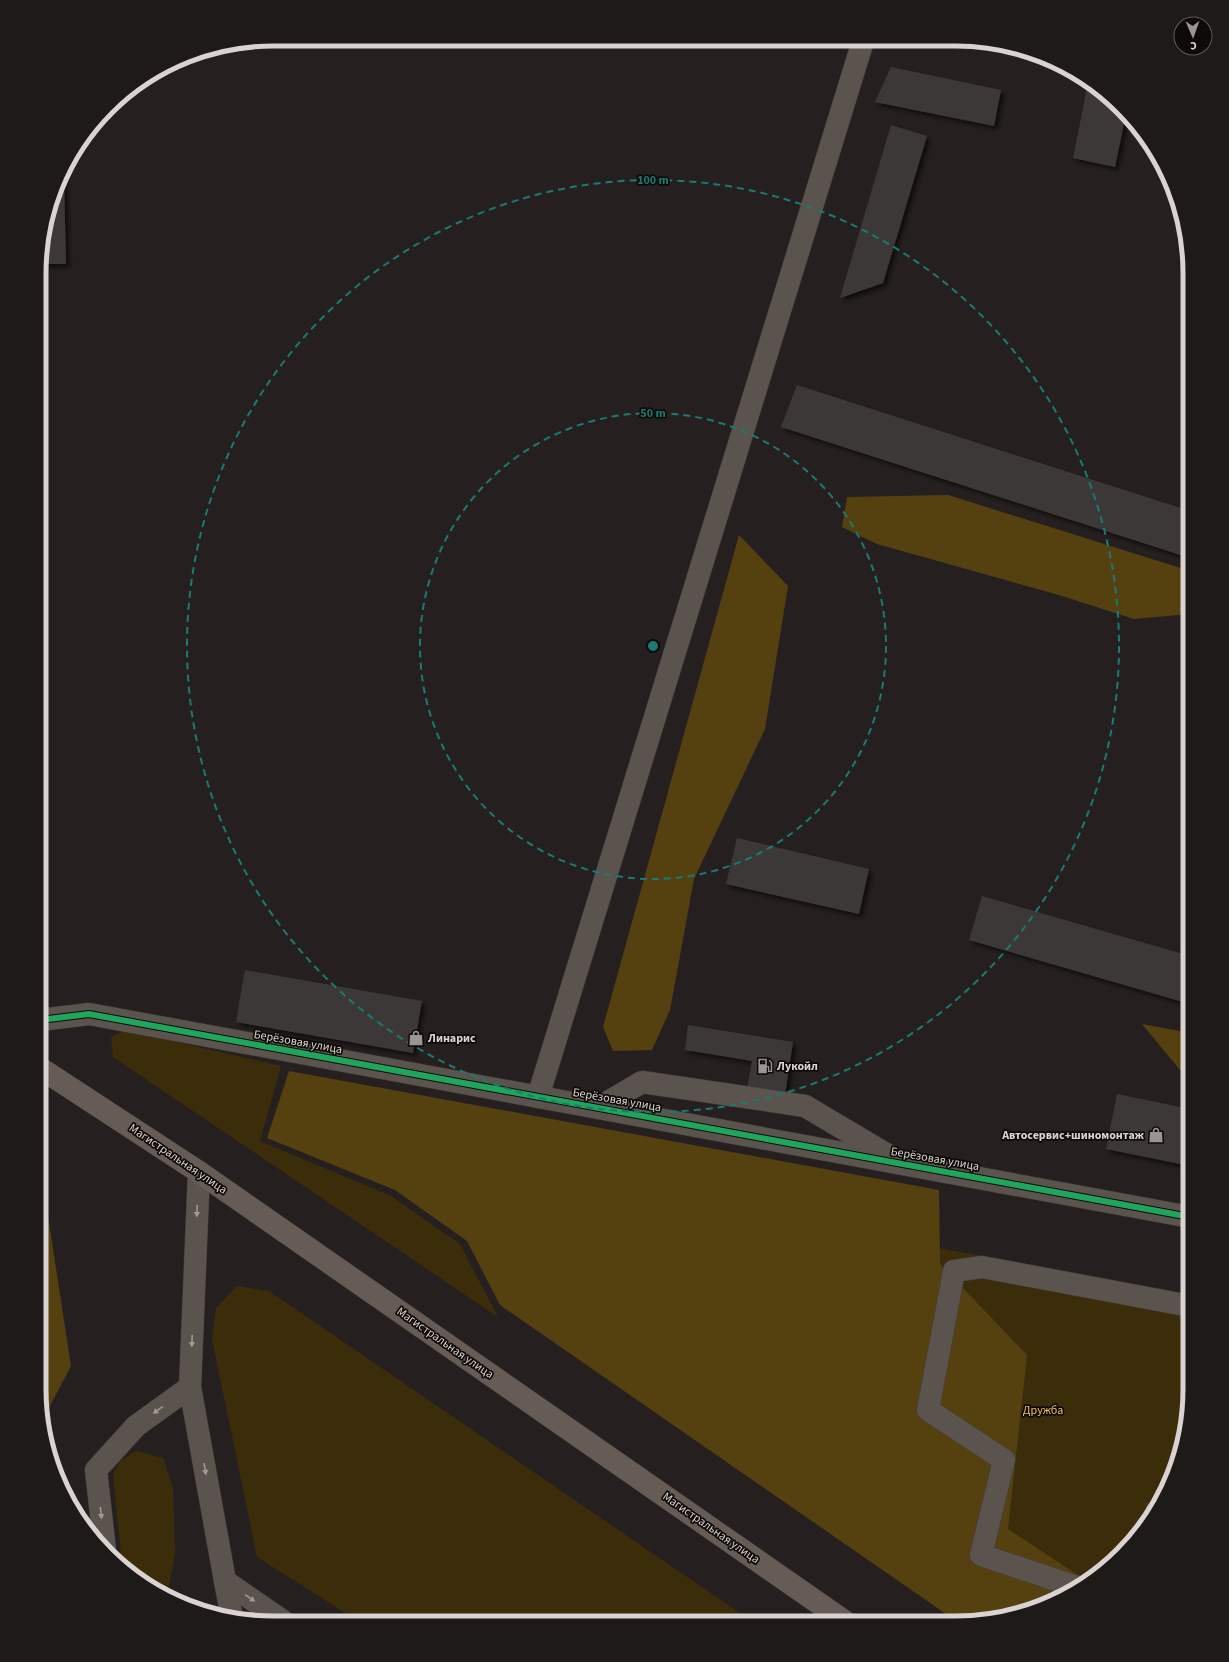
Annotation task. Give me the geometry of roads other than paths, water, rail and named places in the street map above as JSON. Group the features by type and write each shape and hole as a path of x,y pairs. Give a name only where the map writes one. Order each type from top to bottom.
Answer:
{"main road":[{"name":"Магистральная улица","path":"46,1072 199,1172 837,1616"}],"street":[{"path":"538,1097 861,46"},
{"name":"Берёзовая улица","path":"46,1019 89,1014 1183,1216"},
{"path":"598,1108 642,1082 805,1106 905,1164"},
{"path":"199,1172 190,1387 231,1612"},
{"path":"1071,1585 981,1555 1004,1460 928,1410 954,1271 982,1267 1183,1305"},
{"path":"104,1541 96,1470 136,1426 190,1387"},
{"path":"225,1581 276,1616"}],"place":[{"name":"Линарис","path":"416,1038"},
{"name":"Лукойл","path":"765,1066"},
{"name":"Автосервис+шиномонтаж","path":"1156,1135"}],"park label":[{"name":"Дружба","path":"1043,1410"}]}
